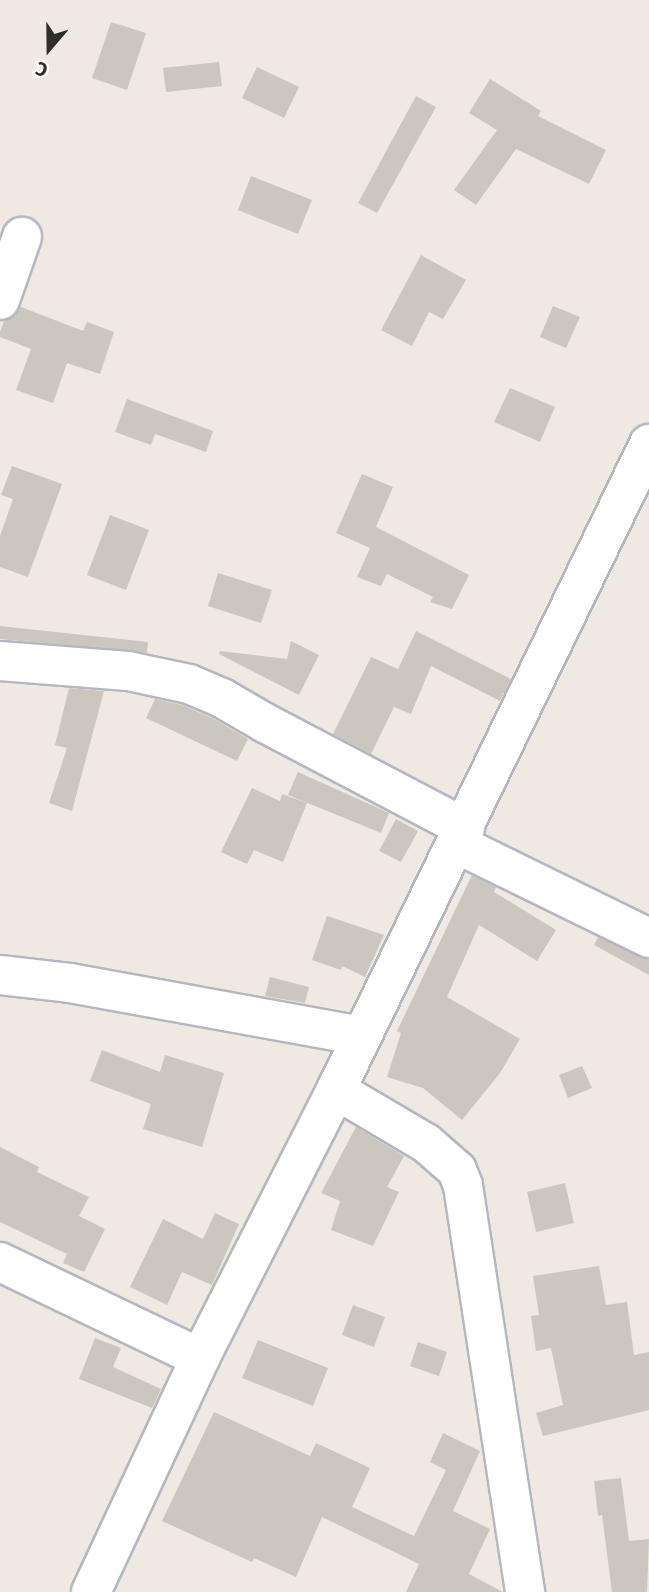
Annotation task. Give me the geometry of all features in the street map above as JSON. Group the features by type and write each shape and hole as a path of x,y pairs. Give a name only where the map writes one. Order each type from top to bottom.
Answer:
{"street":[{"path":"0,300 22,237"},
{"path":"90,1592 200,1358 461,836 649,444"},
{"path":"0,662 128,671 189,684 222,698 461,836 649,938"},
{"path":"0,975 70,983 361,1036"},
{"path":"336,1090 426,1143 457,1170 463,1186 525,1592"},
{"path":"0,1262 200,1358"}],"building":[{"path":"111,22 146,33 127,90 92,78"},
{"path":"219,62 222,86 166,92 163,68"},
{"path":"257,67 299,87 284,118 242,98"},
{"path":"490,79 541,111 538,116 606,150 589,184 516,149 476,205 454,190 497,130 469,113"},
{"path":"416,96 436,107 377,213 358,203"},
{"path":"251,176 312,200 298,234 238,210"},
{"path":"421,255 466,280 443,319 429,312 412,346 381,330"},
{"path":"553,306 580,317 566,348 540,337"},
{"path":"21,307 83,331 87,322 114,332 100,374 67,363 53,403 16,390 31,349 0,337 0,332 4,321 15,316"},
{"path":"510,388 555,407 540,442 494,422"},
{"path":"127,399 213,431 206,452 155,434 151,445 115,432"},
{"path":"12,466 62,484 28,577 0,567 0,536 13,499 1,495"},
{"path":"362,474 393,487 376,527 469,575 452,609 430,602 433,597 387,574 381,586 357,577 370,548 336,533"},
{"path":"110,515 149,530 126,590 87,575"},
{"path":"218,573 272,590 261,623 208,606"},
{"path":"0,626 148,642 147,653 0,639"},
{"path":"416,631 511,679 500,701 431,666 411,714 394,707 371,754 333,734 371,657 398,669"},
{"path":"291,641 319,655 299,695 219,654 220,651 287,659"},
{"path":"69,688 104,691 72,811 49,803 67,748 55,745"},
{"path":"155,699 182,705 212,718 248,739 237,761 146,718"},
{"path":"298,772 389,813 381,833 288,795"},
{"path":"252,788 280,801 282,794 307,803 283,862 254,850 247,864 221,852"},
{"path":"396,819 418,831 401,862 379,851"},
{"path":"472,875 496,887 494,892 556,930 537,961 479,925 447,997 520,1039 500,1073 462,1120 423,1088 387,1077 401,1033 397,1031"},
{"path":"327,916 384,935 365,977 342,966 341,970 312,960"},
{"path":"598,937 649,960 649,975 594,945"},
{"path":"270,977 309,987 305,1003 265,996"},
{"path":"102,1050 160,1072 165,1055 224,1073 202,1147 143,1129 151,1104 90,1081"},
{"path":"582,1066 592,1088 568,1098 559,1075"},
{"path":"356,1127 404,1156 387,1187 399,1192 373,1246 331,1230 340,1201 321,1193"},
{"path":"0,1147 39,1167 37,1172 89,1197 79,1216 105,1229 84,1272 63,1263 67,1254 0,1222"},
{"path":"565,1183 574,1223 536,1232 527,1192"},
{"path":"215,1213 239,1224 212,1285 182,1272 167,1305 130,1287 163,1219 203,1239"},
{"path":"599,1266 606,1305 627,1302 634,1355 649,1352 649,1410 543,1436 536,1413 563,1405 551,1348 536,1351 531,1316 539,1315 533,1276"},
{"path":"353,1305 385,1317 374,1347 342,1335"},
{"path":"95,1338 121,1348 113,1367 161,1389 152,1408 79,1379"},
{"path":"258,1340 328,1368 313,1406 242,1378"},
{"path":"418,1342 447,1352 439,1376 410,1366"},
{"path":"214,1412 310,1456 316,1443 370,1468 352,1507 414,1536 446,1470 430,1462 443,1433 480,1451 453,1511 490,1529 469,1574 503,1592 406,1592 419,1564 322,1517 296,1577 254,1558 252,1562 162,1521"},
{"path":"621,1478 629,1541 649,1539 647,1592 612,1592 602,1515 598,1516 594,1481"}]}
